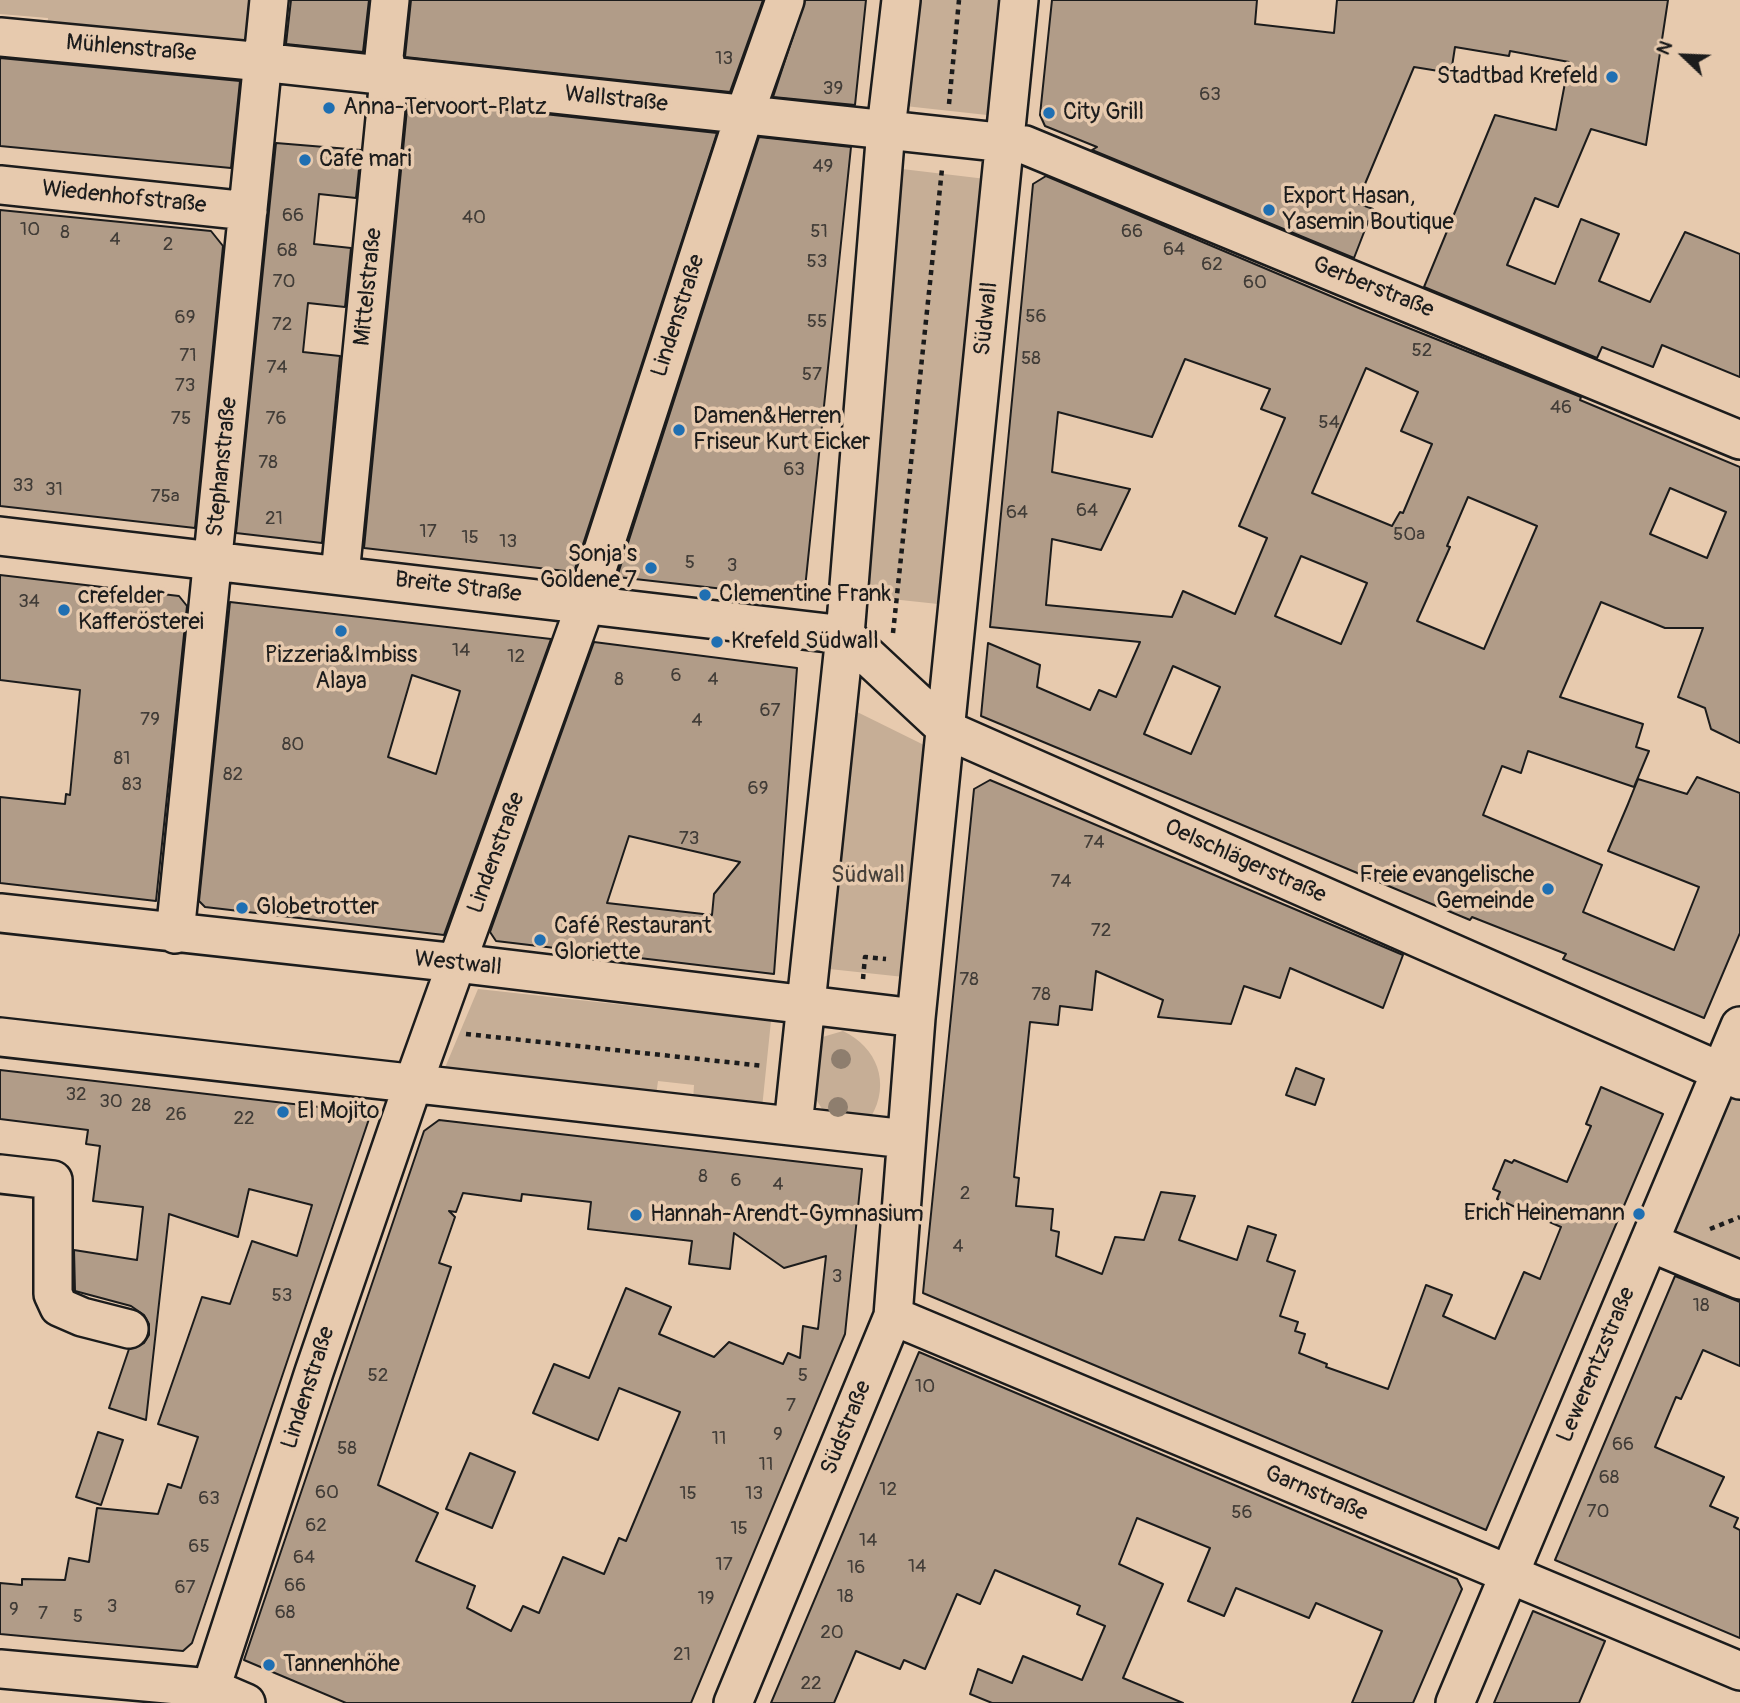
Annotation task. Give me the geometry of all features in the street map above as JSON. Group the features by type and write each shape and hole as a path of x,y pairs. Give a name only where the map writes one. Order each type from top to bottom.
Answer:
{"street":[{"name":"Stephanstraße","path":"175,934 269,0"},
{"name":"Mittelstraße","path":"340,575 387,67 390,0"},
{"name":"Lindenstraße","path":"207,1696 413,1084 586,603 745,113 785,0"},
{"path":"793,1126 845,635 886,129 901,0"},
{"name":"Südwall","path":"906,1139 1018,0"},
{"name":"Mühlenstraße","path":"0,37 262,62"},
{"name":"Wallstraße","path":"262,62 387,67 745,113 946,135"},
{"name":"Gerberstraße","path":"946,135 1004,141 1037,149 1740,440"},
{"name":"Wiedenhofstraße","path":"0,185 248,211"},
{"name":"Breite Straße","path":"0,536 845,635"},
{"name":"Oelschlägerstraße","path":"845,635 947,730 1730,1077"},
{"name":"Westwall","path":"0,913 457,963 916,1018"},
{"name":"Lewerentzstraße","path":"1455,1703 1649,1242 1730,1077 1740,1026"},
{"path":"0,1037 906,1139"},
{"name":"Südstraße","path":"733,1703 893,1316 906,1139"},
{"path":"0,1174 53,1181 53,1294 59,1307 82,1317 129,1329"},
{"path":"1649,1242 1740,1280"},
{"name":"Garnstraße","path":"893,1316 1740,1671"},
{"path":"0,1669 246,1703"}],"path":[{"path":"946,135 959,0"},
{"path":"896,600 941,174"},
{"path":"459,1034 766,1066"}],"green space":[{"path":"0,0 255,0 250,56 47,36 48,18 0,14"},
{"path":"917,0 999,0 987,115 905,106"},
{"path":"902,169 986,179 938,604 854,595"},
{"path":"845,706 924,745 904,977 820,968"},
{"path":"478,989 771,1021 762,1108 693,1101 694,1085 658,1081 656,1096 444,1070"},
{"path":"843,1031 865,1046 877,1067 880,1091 871,1117 824,1112 812,1093 819,1038"},
{"path":"1728,1080 1740,1086 1740,1276 1660,1241"}],"building":[{"path":"291,0 369,0 363,52 286,44"},
{"path":"411,0 763,0 730,92 405,57"},
{"path":"805,0 866,0 855,105 773,97"},
{"path":"1052,0 1257,0 1255,24 1334,33 1337,0 1668,0 1646,145 1591,129 1558,207 1535,198 1507,265 1555,284 1581,219 1619,234 1599,281 1650,302 1685,232 1740,254 1740,377 1662,345 1653,367 1602,347 1597,358 1424,287 1495,115 1556,130 1569,62 1510,51 1509,56 1455,47 1451,73 1414,67 1357,203 1373,209 1354,258 1092,150 1097,147 1045,126 1040,115"},
{"path":"0,58 240,81 231,168 0,146"},
{"path":"408,99 717,133 574,572 364,548"},
{"path":"759,137 851,147 804,598 617,577"},
{"path":"276,143 361,150 356,198 319,194 314,244 351,248 345,307 308,303 303,352 340,356 322,543 236,533"},
{"path":"1046,176 1366,311 1581,397 1580,400 1740,467 1740,743 1711,729 1705,708 1678,697 1703,628 1665,628 1601,602 1560,697 1643,724 1636,747 1649,751 1634,787 1528,751 1521,773 1502,766 1483,815 1602,865 1583,912 1674,950 1699,887 1608,851 1638,779 1687,794 1697,777 1740,793 1740,933 1704,1018 1563,959 1566,954 1472,917 1470,920 981,716 988,643 1040,665 1037,687 1090,710 1099,690 1116,697 1140,642 990,627 1033,184","holes":["1185,359 1270,389 1261,409 1285,418 1239,526 1267,538 1235,614 1183,591 1172,617 1046,605 1052,539 1101,550 1130,489 1052,472 1058,412 1152,437","1366,368 1418,392 1401,431 1432,444 1403,513 1400,512 1392,526 1312,493","1670,488 1726,512 1707,558 1650,534","1468,497 1537,526 1484,649 1417,621 1450,547 1447,546","1301,556 1367,583 1341,644 1275,616","1173,666 1220,687 1191,754 1144,734"]},
{"path":"0,210 211,231 223,246 195,528 0,506"},
{"path":"0,575 179,596 187,606 156,901 0,883 0,797 65,804 66,794 70,795 80,690 0,680"},
{"path":"230,602 551,639 444,935 205,907 199,901","holes":["412,675 460,691 436,774 388,757"]},
{"path":"594,642 797,668 774,974 496,941 490,932","holes":["629,836 740,862 714,894 712,915 607,903"]},
{"path":"990,780 1403,955 1383,1008 1290,968 1280,998 1244,986 1231,1024 1158,1017 1163,1000 1096,971 1092,1010 1060,1006 1058,1025 1030,1022 1014,1177 1019,1178 1016,1206 1053,1209 1051,1230 1059,1232 1056,1256 1102,1274 1115,1237 1144,1240 1161,1192 1195,1196 1179,1240 1237,1260 1248,1226 1276,1235 1267,1261 1295,1271 1280,1316 1298,1322 1295,1331 1305,1334 1299,1353 1327,1364 1326,1367 1388,1389 1426,1285 1452,1295 1443,1316 1495,1339 1524,1272 1540,1279 1561,1227 1497,1199 1500,1192 1493,1189 1505,1160 1512,1163 1514,1160 1567,1182 1591,1126 1586,1124 1601,1087 1663,1114 1486,1530 923,1293 974,789"},
{"path":"1296,1068 1324,1079 1315,1105 1286,1095"},
{"path":"0,1070 371,1113 192,1643 183,1651 0,1634 0,1583 22,1585 22,1579 65,1580 69,1558 89,1562 97,1508 158,1514 168,1484 181,1488 198,1437 158,1424 202,1297 230,1304 252,1241 297,1256 312,1205 249,1189 238,1237 169,1214 146,1420 109,1408 129,1349 144,1343 149,1335 149,1324 144,1315 131,1306 75,1291 74,1250 137,1260 143,1207 93,1201 100,1146 86,1144 88,1130 0,1119"},
{"path":"439,1120 862,1169 845,1334 691,1703 346,1703 244,1660 424,1131","holes":["463,1193 521,1201 522,1194 591,1202 588,1229 692,1241 689,1264 730,1269 734,1233 784,1268 826,1256 818,1329 803,1326 800,1358 788,1353 783,1364 729,1342 714,1357 659,1334 671,1307 626,1288 589,1378 554,1364 533,1413 598,1440 619,1388 680,1412 626,1541 619,1538 604,1574 563,1557 539,1613 523,1606 511,1631 467,1608 475,1586 416,1561 438,1513 378,1485 451,1267 439,1263 455,1217 449,1211 456,1212"]},
{"path":"1675,1276 1740,1302 1740,1366 1703,1350 1681,1399 1676,1397 1655,1447 1724,1477 1710,1506 1738,1518 1734,1527 1740,1530 1740,1638 1555,1560"},
{"path":"919,1352 1457,1579 1462,1589 1413,1703 1352,1703 1382,1631 1316,1603 1309,1618 1236,1588 1224,1616 1188,1601 1210,1548 1137,1518 1119,1564 1163,1584 1123,1678 1183,1703 992,1703 970,1694 978,1669 1012,1683 1023,1656 1082,1680 1105,1626 1077,1614 1080,1606 995,1570 980,1604 957,1594 925,1669 904,1660 900,1669 856,1651 834,1703 771,1703"},
{"path":"98,1432 123,1440 101,1505 76,1497"},
{"path":"470,1453 515,1472 492,1528 446,1509"},
{"path":"1533,1611 1605,1641 1579,1703 1494,1703"}],"place":[{"name":"Stadtbad Krefeld","path":"1612,77"},
{"name":"Anna-Tervoort-Platz","path":"329,108"},
{"name":"City Grill","path":"1049,113"},
{"name":"Cafe mari","path":"305,160"},
{"name":"Export Hasan, Yasemin Boutique","path":"1269,210"},
{"name":"Damen&Herren Friseur Kurt Eicker","path":"679,430"},
{"name":"Sonja's Goldene 7","path":"651,568"},
{"name":"Clementine Frank","path":"705,595"},
{"name":"crefelder Kafferösterei","path":"64,610"},
{"name":"Pizzeria&Imbiss Alaya","path":"341,631"},
{"name":"Krefeld Südwall","path":"717,642"},
{"name":"Freie evangelische Gemeinde","path":"1548,889"},
{"name":"Globetrotter","path":"242,908"},
{"name":"Café Restaurant Gloriette","path":"540,940"},
{"name":"El Mojito","path":"283,1112"},
{"name":"Erich Heinemann","path":"1639,1214"},
{"name":"Hannah-Arendt-Gymnasium","path":"636,1215"},
{"name":"Tannenhöhe","path":"269,1665"}]}
